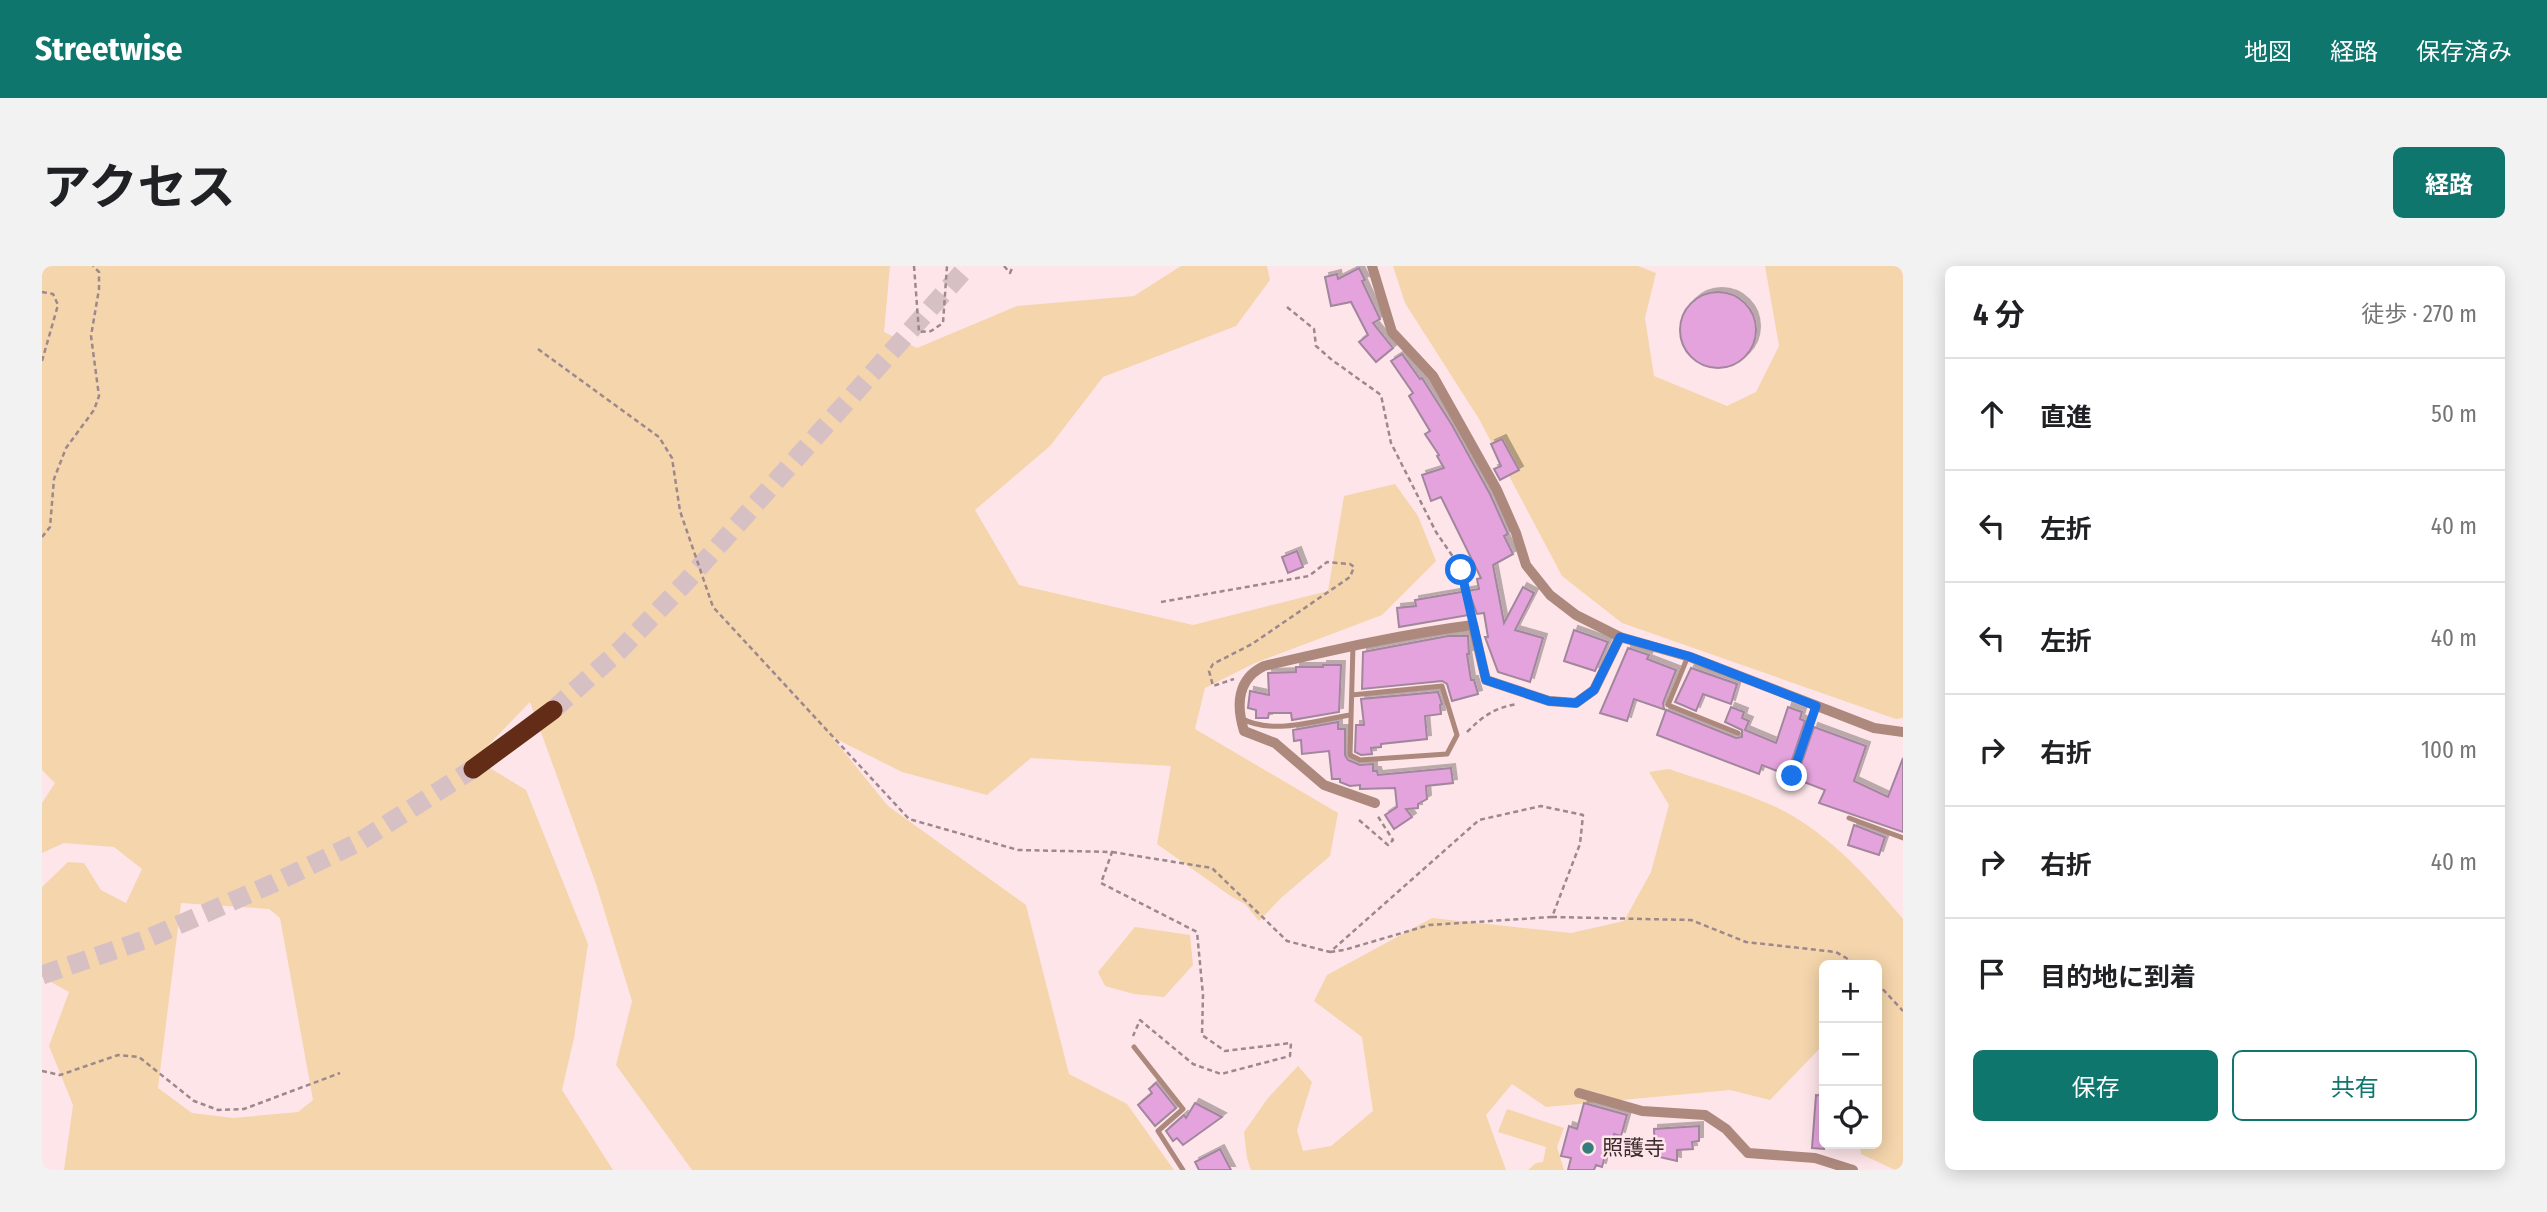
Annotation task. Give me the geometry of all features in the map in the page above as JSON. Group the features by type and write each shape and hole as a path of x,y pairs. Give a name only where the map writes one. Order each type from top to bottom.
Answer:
{"highway":[{"path":"473,769 552,710"}],"street":[{"path":"1372,266 1392,332 1433,376 1497,490 1516,533 1526,565 1550,595 1576,615 1620,637 1688,656 1874,728 1903,732"},
{"path":"1372,802 1324,785 1275,743 1244,731 1239,708 1244,683 1250,673 1264,666 1353,645 1439,628 1473,625 1486,680 1549,701 1576,703 1594,690 1620,637"},
{"path":"1579,1093 1642,1111 1705,1115 1726,1129 1748,1153 1815,1158 1853,1170"}],"lane":[{"path":"1352,695 1442,686 1457,735 1447,754 1360,760 1350,755 1353,645"},
{"path":"1688,656 1668,705 1738,733"},
{"path":"1792,776 1816,706"},
{"path":"1240,717 1252,724 1272,727 1350,715"},
{"path":"1849,818 1903,838"},
{"path":"1135,1047 1184,1109 1158,1131 1183,1170"}],"path":[{"path":"42,537 50,527 54,479 66,448 94,410 99,396 91,336 99,289 99,272 93,266"},
{"path":"914,266 919,332 931,331 943,323 947,266"},
{"path":"1004,266 1010,273 1013,266"},
{"path":"42,292 53,294 58,305 42,362"},
{"path":"1287,307 1314,329 1316,346 1381,395 1391,443 1436,532 1461,570 1473,625"},
{"path":"538,349 659,437 672,458 680,511 713,607 909,819 1018,850 1112,852 1212,868 1287,940 1330,952 1429,925 1552,917 1691,920 1746,942 1836,952 1850,960"},
{"path":"1161,602 1309,576 1327,562 1350,564 1354,567 1350,577 1252,644 1213,664 1209,671 1213,686 1250,673"},
{"path":"1457,735 1465,733 1484,715 1498,707 1524,703 1530,695"},
{"path":"1359,820 1388,845 1394,840 1372,802"},
{"path":"1330,952 1479,820 1541,806 1583,815 1580,844 1552,917"},
{"path":"1112,852 1101,883 1197,932 1203,995 1202,1035 1225,1051 1291,1043 1290,1056 1222,1074 1193,1064 1140,1020 1133,1036 1135,1047"},
{"path":"1882,988 1903,1011"},
{"path":"42,1071 60,1075 118,1055 139,1057 194,1101 218,1110 244,1109 340,1073"}],"shaded area":[{"path":"42,266 890,266 884,332 917,348 1017,306 1134,296 1181,266 1267,266 1270,280 1236,326 1103,377 1050,446 975,510 1019,585 1193,625 1328,591 1344,496 1395,484 1418,516 1436,561 1382,615 1255,663 1205,688 1195,729 1338,813 1330,856 1281,898 1259,921 1245,904 1157,844 1171,766 1031,758 987,795 902,772 832,737 888,806 1026,905 1069,1074 1127,1104 1174,1170 692,1170 616,1065 632,1001 596,884 530,702 475,759 526,790 588,944 574,1038 562,1090 613,1170 64,1170 73,1105 49,1046 69,992 42,977 42,887 68,862 84,863 101,890 126,903 142,869 114,847 64,843 42,853 42,803 55,783 42,770","holes":["181,903 269,909 280,918 313,1100 298,1112 233,1118 192,1113 158,1088"]},
{"path":"1393,266 1638,266 1656,273 1645,318 1654,376 1727,406 1756,392 1779,346 1765,266 1903,266 1903,718 1896,719 1622,623 1562,576 1479,419 1405,303"},
{"path":"1669,769 1754,798 1798,819 1847,858 1903,919 1903,1170 1895,1170 1861,1154 1860,1149 1882,1149 1882,960 1819,960 1819,1049 1770,1100 1730,1090 1546,1107 1512,1084 1486,1115 1506,1170 1251,1170 1244,1132 1268,1098 1298,1066 1312,1082 1297,1130 1303,1151 1331,1146 1373,1111 1362,1037 1314,1001 1327,975 1432,918 1571,933 1624,921 1651,872 1669,805 1649,772"},
{"path":"1135,927 1190,935 1193,965 1164,997 1134,994 1105,986 1098,972"},
{"path":"1507,1109 1564,1128 1557,1147 1564,1170 1528,1170 1536,1163 1543,1162 1546,1147 1498,1132"}],"building":[{"path":"1359,268 1365,280 1362,281 1380,319 1373,323 1393,348 1376,362 1359,342 1368,335 1351,302 1331,306 1325,277 1337,274 1338,279"},
{"path":"1718,292 1732,295 1745,303 1753,316 1756,330 1753,344 1745,357 1732,365 1718,368 1704,365 1691,357 1683,344 1680,330 1683,316 1691,303 1704,295"},
{"path":"1402,354 1420,379 1422,378 1452,425 1490,494 1508,534 1504,536 1513,554 1493,565 1504,623 1523,587 1534,593 1515,630 1543,638 1530,682 1498,672 1485,637 1488,637 1484,613 1477,614 1469,592 1469,615 1399,627 1397,608 1416,606 1415,600 1479,589 1477,579 1481,578 1441,497 1431,501 1422,475 1444,468 1425,434 1430,431 1409,396 1413,393 1391,361"},
{"path":"1502,439 1519,470 1500,480 1494,469 1501,466 1491,444"},
{"path":"1297,551 1303,567 1288,573 1282,557"},
{"path":"1574,630 1608,642 1595,671 1564,661"},
{"path":"1448,636 1468,636 1467,654 1471,680 1474,680 1478,694 1452,701 1447,684 1442,681 1362,689 1363,652"},
{"path":"1628,648 1649,655 1647,659 1676,670 1663,703 1664,709 1736,738 1742,737 1742,730 1725,722 1731,707 1744,712 1742,718 1749,721 1745,730 1776,743 1788,707 1802,712 1800,719 1805,721 1787,775 1762,765 1759,774 1657,735 1666,710 1634,699 1627,721 1600,713"},
{"path":"1341,665 1339,712 1292,720 1291,713 1269,713 1268,718 1256,718 1256,710 1248,708 1250,691 1269,695 1268,673 1296,672 1296,667"},
{"path":"1691,668 1737,684 1731,704 1703,694 1696,711 1675,702"},
{"path":"1438,692 1442,704 1441,714 1425,716 1427,739 1381,744 1381,747 1371,748 1372,754 1361,755 1355,752 1356,725 1364,725 1361,699"},
{"path":"1338,722 1338,729 1345,729 1345,755 1348,760 1360,765 1373,764 1373,771 1377,771 1378,775 1451,768 1453,783 1426,786 1427,799 1418,804 1418,808 1406,809 1412,817 1394,829 1385,815 1397,807 1395,788 1360,789 1360,785 1350,786 1340,782 1340,779 1332,779 1329,751 1302,754 1301,740 1294,741 1293,730"},
{"path":"1814,727 1866,746 1854,781 1888,797 1903,758 1903,832 1819,803 1825,790 1796,779"},
{"path":"1854,825 1885,837 1879,855 1848,845"},
{"path":"1156,1083 1176,1108 1155,1126 1138,1105 1152,1093 1149,1089"},
{"path":"1816,1095 1819,1095 1819,1149 1812,1148"},
{"path":"1195,1103 1222,1117 1183,1145 1177,1138 1173,1141 1166,1131 1184,1115 1186,1118"},
{"path":"1584,1103 1627,1115 1621,1136 1614,1134 1611,1146 1608,1145 1602,1167 1596,1165 1594,1170 1568,1170 1571,1158 1561,1156 1569,1126 1577,1129"},
{"path":"1699,1126 1699,1141 1692,1142 1693,1149 1677,1150 1677,1161 1655,1156 1654,1129"},
{"path":"1220,1149 1231,1170 1199,1170 1195,1162"}],"tunnel":[{"path":"553,710 621,649 686,582 968,266"},
{"path":"42,975 144,940 274,883 359,842 473,769"}],"place":[{"name":"照護寺","path":"1588,1148"}],"route":[{"path":"1461,570 1486,680 1549,701 1576,703 1594,690 1620,637 1688,656 1816,706 1792,776"}]}
